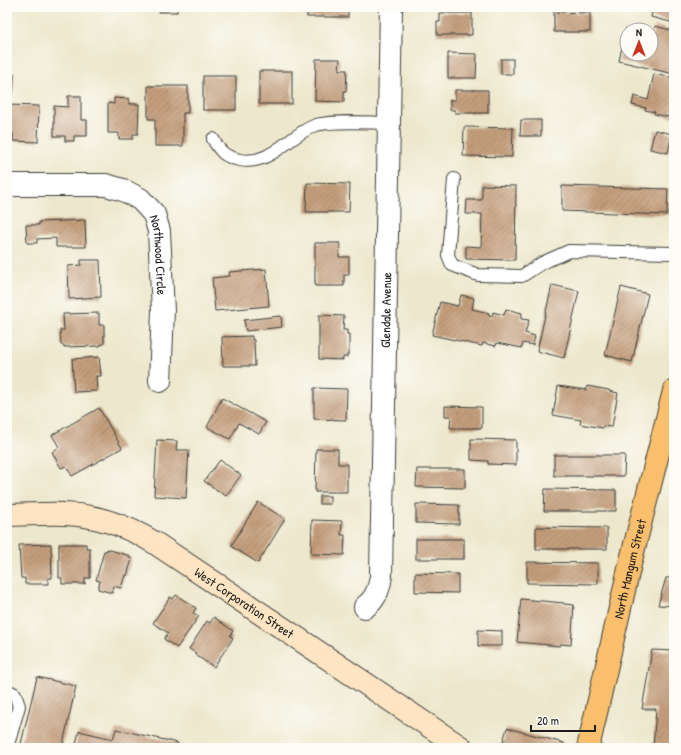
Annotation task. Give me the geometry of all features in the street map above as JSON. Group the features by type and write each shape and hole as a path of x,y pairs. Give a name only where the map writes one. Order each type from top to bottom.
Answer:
{"main road":[{"name":"North Mangum Street","path":"588,748 631,560 674,391"}],"street":[{"name":"Glendale Avenue","path":"365,606 371,602 377,594 381,576 391,7"},
{"name":"Northwood Circle","path":"7,185 106,184 124,190 140,199 154,214 159,232 163,310 160,381"},
{"name":"West Corporation Street","path":"7,515 66,514 93,518 134,530 462,748"}],"lane":[{"path":"214,139 220,151 232,159 245,161 260,160 316,125 332,123 389,123"},
{"path":"454,179 448,256 452,265 478,275 522,276 542,263 569,250 674,253"},
{"path":"7,690 15,694 19,706 7,748"}],"building":[{"path":"159,7 177,7 177,12 159,12"},
{"path":"307,7 348,7 348,17 307,17"},
{"path":"653,7 674,7 674,23 651,17"},
{"path":"554,12 590,13 590,32 554,32"},
{"path":"440,13 472,13 472,35 437,35 437,22 440,22"},
{"path":"659,27 674,31 674,74 623,62 659,62"},
{"path":"448,53 477,54 476,78 448,78"},
{"path":"316,59 340,59 339,70 347,70 344,102 315,101"},
{"path":"501,59 513,59 513,74 501,74"},
{"path":"259,71 292,71 292,104 259,104"},
{"path":"7,74 14,74 13,92 7,92"},
{"path":"654,74 674,78 674,118 654,114 655,112 645,110 646,108 632,105 634,96 648,100"},
{"path":"203,76 236,76 236,110 203,110"},
{"path":"148,86 188,86 188,113 183,113 183,146 155,146 155,119 148,119"},
{"path":"455,90 488,90 488,113 455,113 455,110 450,110 450,100 455,100"},
{"path":"68,96 81,96 81,120 87,120 87,136 74,136 74,141 65,141 65,136 54,136 54,106 68,107"},
{"path":"114,98 129,99 129,104 139,104 138,134 133,134 133,139 119,139 119,133 108,133 108,103 114,104"},
{"path":"7,105 39,106 38,142 13,141 13,133 7,133"},
{"path":"521,120 541,120 541,136 520,136"},
{"path":"464,127 513,128 512,157 463,156"},
{"path":"655,130 672,134 668,153 650,149"},
{"path":"307,183 350,184 349,212 306,212"},
{"path":"482,185 516,186 515,260 466,259 466,246 481,247 482,214 466,214 467,200 482,200"},
{"path":"562,186 668,189 667,215 562,211"},
{"path":"85,220 86,247 56,247 56,238 37,239 37,243 27,243 26,225 39,225 39,222"},
{"path":"315,243 340,243 339,257 349,257 349,275 344,275 344,286 315,286"},
{"path":"81,260 100,260 101,297 69,299 68,266 81,265"},
{"path":"266,269 269,306 215,311 212,278 230,276 229,272"},
{"path":"552,285 579,291 564,358 537,351"},
{"path":"621,287 648,294 632,362 605,355"},
{"path":"461,295 474,298 472,309 489,313 489,316 492,317 493,312 504,315 506,309 522,313 521,319 529,320 525,333 535,336 533,345 523,343 522,348 497,343 496,346 483,343 482,346 432,335 440,302 458,306"},
{"path":"99,313 99,325 104,325 104,344 100,346 64,347 64,345 61,345 60,330 64,330 63,314"},
{"path":"319,315 344,316 343,330 347,330 347,334 349,334 349,354 347,354 347,357 343,357 343,360 319,359"},
{"path":"281,316 282,327 246,331 244,320"},
{"path":"252,336 252,340 254,340 255,366 223,366 222,337"},
{"path":"99,357 101,376 96,376 97,391 74,392 72,359"},
{"path":"558,386 586,390 587,386 618,393 612,427 603,426 603,428 580,424 581,420 553,415"},
{"path":"314,388 347,389 346,420 314,419"},
{"path":"222,398 266,422 259,434 239,423 230,439 207,427"},
{"path":"445,406 482,407 482,428 450,428 451,416 445,416"},
{"path":"99,408 122,448 72,476 66,466 61,468 52,452 59,447 52,435"},
{"path":"471,439 516,440 516,465 488,464 488,461 471,460"},
{"path":"157,440 177,441 176,450 189,450 186,498 154,496"},
{"path":"316,449 338,449 338,464 347,464 347,492 315,492"},
{"path":"554,455 625,455 624,476 554,476"},
{"path":"220,460 241,475 226,496 204,481"},
{"path":"417,469 465,469 465,488 416,487"},
{"path":"545,489 616,490 616,511 544,511"},
{"path":"320,496 330,496 330,504 320,504"},
{"path":"258,502 285,519 258,563 231,546"},
{"path":"416,504 459,505 459,524 416,523"},
{"path":"312,520 342,521 341,535 345,535 344,555 311,554"},
{"path":"536,527 607,528 607,549 536,549"},
{"path":"416,539 464,539 464,559 416,559"},
{"path":"51,544 52,578 48,578 48,584 25,584 25,578 21,578 19,545"},
{"path":"59,544 86,544 86,548 90,548 90,578 85,578 85,584 62,584 62,578 59,578"},
{"path":"107,549 130,556 129,558 132,559 127,576 125,575 121,588 114,586 112,593 98,589 100,581 96,580 104,551 107,551"},
{"path":"527,562 598,563 598,584 527,583"},
{"path":"415,573 458,574 458,593 415,592"},
{"path":"666,578 674,578 674,606 658,605"},
{"path":"176,595 196,608 193,613 199,616 177,648 164,639 168,633 153,623 170,597 173,599"},
{"path":"521,599 574,605 571,645 560,644 560,646 517,642"},
{"path":"214,617 233,631 230,636 233,638 214,667 195,655 196,653 189,649 207,621 210,623"},
{"path":"478,630 502,631 502,646 478,646"},
{"path":"652,650 674,651 674,748 653,748 656,709 642,709"},
{"path":"37,677 76,686 62,748 20,748"},
{"path":"507,728 564,743 563,748 501,748"},
{"path":"116,729 178,743 177,748 75,748 79,731 113,739"}]}
